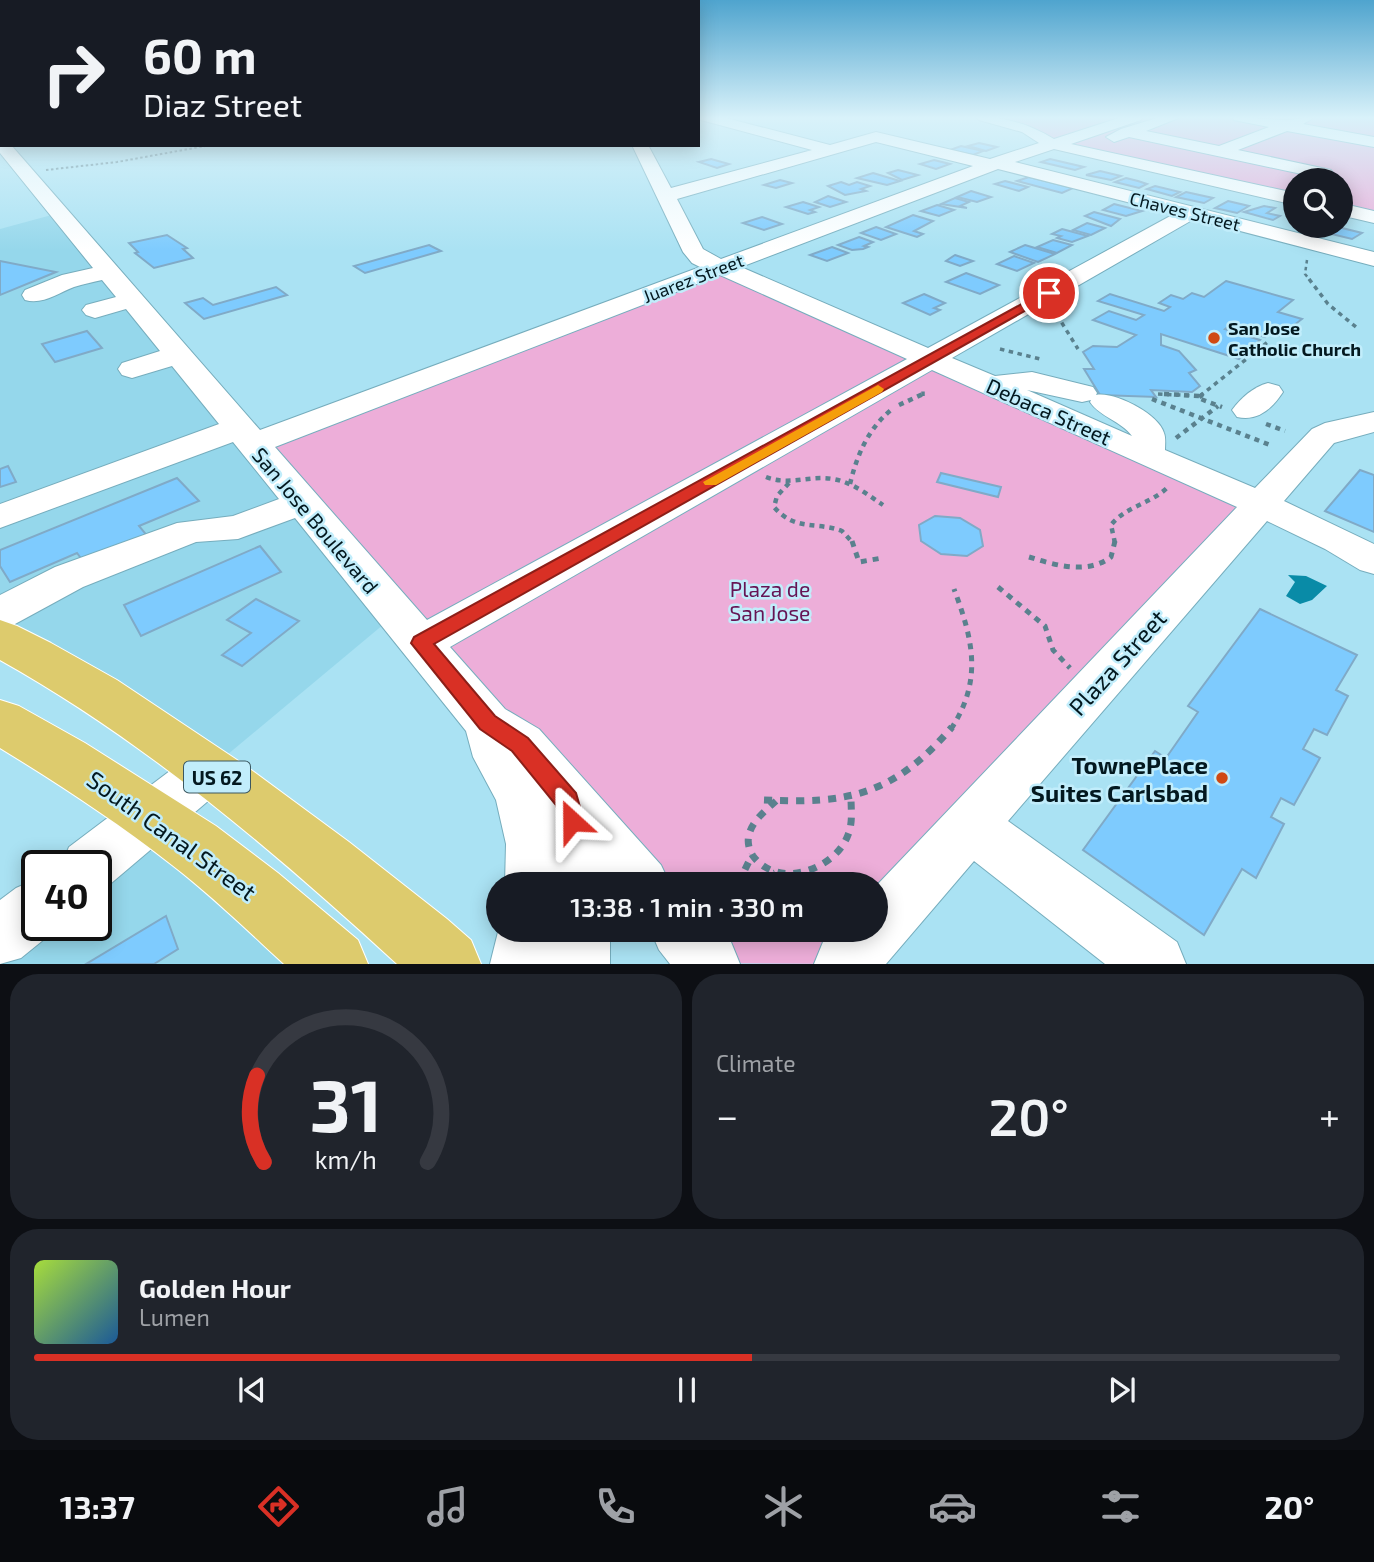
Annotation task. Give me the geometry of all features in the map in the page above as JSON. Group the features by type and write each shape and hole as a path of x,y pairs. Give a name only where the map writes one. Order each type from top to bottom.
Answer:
{"highway":[{"name":"US 62","path":"0,638 67,675 156,732 209,770 297,838 433,951"},
{"name":"South Canal Street","path":"0,721 64,758 174,830 267,905 334,964"}],"street":[{"name":"San Jose Boulevard","path":"16,162 488,723 520,744 630,872"},
{"name":"Debaca Street","path":"649,162 694,252 924,370 991,386 1161,447 1260,504 1339,540 1374,561"},
{"path":"666,196 784,162"},
{"name":"Chaves Street","path":"985,162 1374,259"},
{"name":"Juarez Street","path":"0,517 246,436 722,267 1000,162"},
{"path":"1131,162 1283,196"},
{"path":"1149,162 1283,192"},
{"path":"1179,169 1196,162"},
{"path":"1268,162 1296,168"},
{"path":"1353,212 1374,217"},
{"path":"421,643 924,370 1191,213"},
{"path":"34,295 70,280 108,272"},
{"path":"95,310 132,300"},
{"path":"132,369 178,355"},
{"path":"991,386 1032,381 1094,398 1133,418 1161,447"},
{"name":"Plaza Street","path":"888,916 1260,504 1323,436 1342,420"},
{"path":"0,613 69,577 190,530 238,527 301,503"},
{"path":"488,723 498,757 522,796 534,844 534,872"},
{"path":"109,850 209,770"},
{"path":"568,800 582,862 582,872"},
{"path":"970,825 1150,962"},
{"path":"0,937 21,921"},
{"path":"521,964 525,942"},
{"path":"579,964 580,942"},
{"path":"691,942 709,964"},
{"name":"Plaza Street","path":"845,964 864,942"}],"path":[{"path":"75,162 100,165 117,162"},
{"path":"1325,246 1306,261 1305,274 1328,304 1356,327"},
{"path":"1057,315 1078,349"},
{"path":"850,484 862,448 874,426 897,406 923,396 924,370"},
{"path":"1158,394 1200,396"},
{"path":"1152,399 1270,445"},
{"path":"1161,447 1218,406"},
{"path":"761,474 773,481 789,483 817,478 834,479 850,484 883,505"},
{"path":"1028,557 1077,568 1097,565 1110,559 1115,548 1111,525 1116,517 1126,510 1154,501 1175,478"},
{"path":"773,481 778,492"},
{"path":"789,483 778,492 774,507 779,513 801,525 831,527 843,532 852,540 859,562 882,558"},
{"path":"998,587 1045,626 1053,650 1070,668"},
{"path":"764,800 850,797 902,772 932,750 951,729 973,686 973,651 966,618 954,589"},
{"path":"798,872 812,869 830,858 846,841 852,819 850,797"},
{"path":"775,872 752,855 748,839 754,826 776,801"},
{"path":"744,872 752,855"}],"shaded area":[{"path":"59,213 396,614 209,770 0,638 0,229"},
{"path":"1288,575 1306,576 1327,586 1312,600 1300,604 1286,596 1295,582"},
{"path":"153,816 333,964 0,964 22,941 112,941 112,850 109,850"}],"green space":[{"path":"1130,162 1374,162 1374,217 1353,212 1353,168 1283,168 1283,196"},
{"name":"Plaza de San Jose","path":"721,267 1260,504 888,916 888,872 630,872 252,444"},
{"path":"691,942 864,942 845,964 709,963"}],"building":[{"path":"699,162 722,162 729,164 717,168"},
{"path":"942,162 950,164 936,169 920,164"},
{"path":"1041,162 1063,162 1084,167 1075,170"},
{"path":"898,170 918,175 902,180 888,173"},
{"path":"1100,171 1121,176 1111,180 1086,175"},
{"path":"873,173 900,181 887,185 857,178"},
{"path":"1029,177 1073,188 1062,193 1017,181"},
{"path":"1126,178 1147,184 1139,188 1115,182"},
{"path":"780,180 792,183 776,188 764,185"},
{"path":"1005,181 1028,187 1019,191 995,184"},
{"path":"841,182 849,185 857,182 870,186 861,189 866,191 845,195 828,186"},
{"path":"1155,186 1180,192 1172,196 1147,189"},
{"path":"971,191 991,197 977,202 957,197"},
{"path":"1186,192 1213,198 1204,203 1176,197"},
{"path":"828,196 846,202 830,207 815,202"},
{"path":"955,198 969,202 960,206 967,208 941,204"},
{"path":"1228,201 1249,206 1237,213 1215,208"},
{"path":"803,202 819,207 810,210 815,212 808,214 786,207"},
{"path":"1114,204 1142,211 1126,216 1103,210"},
{"path":"937,205 954,210 939,216 921,211"},
{"path":"1264,206 1275,208 1267,213 1280,216 1273,220 1244,212"},
{"path":"1094,212 1120,219 1111,226 1085,216"},
{"path":"913,215 933,221 914,231 923,234 917,237 886,227"},
{"path":"762,217 782,224 764,230 743,223"},
{"path":"1087,223 1105,228 1091,235 1073,230"},
{"path":"876,227 896,234 881,240 861,233"},
{"path":"1062,229 1088,236 1072,242 1052,234"},
{"path":"1353,231 1362,233 1352,239 1348,238 1353,238"},
{"path":"167,235 187,248 183,249 193,258 154,268 135,253 138,252 129,243"},
{"path":"859,237 873,242 863,249 852,250 838,245"},
{"path":"1053,240 1072,245 1057,253 1037,247"},
{"path":"429,245 441,251 365,273 354,266"},
{"path":"1025,245 1055,254 1038,262 1010,252"},
{"path":"832,247 848,253 827,261 810,255"},
{"path":"955,255 973,261 960,266 946,261"},
{"path":"1014,256 1034,263 1017,271 997,264"},
{"path":"0,261 56,272 0,295"},
{"path":"966,273 999,285 980,294 946,282"},
{"name":"San Jose Catholic Church","path":"1226,281 1293,300 1278,312 1302,319 1280,336 1269,333 1265,337 1230,325 1225,329 1260,340 1239,359 1161,334 1161,345 1179,351 1196,370 1189,373 1200,386 1192,392 1151,390 1156,397 1100,395 1084,369 1094,369 1083,352 1093,346 1117,347 1136,335 1093,320 1109,311 1136,320 1144,315 1098,301 1110,294 1164,311 1170,307 1159,303 1171,295 1183,299 1192,293 1204,297"},
{"path":"276,287 287,295 204,319 185,303 203,298 213,305"},
{"path":"924,294 945,303 934,308 940,310 930,315 903,303"},
{"path":"87,331 102,348 55,362 42,344"},
{"path":"8,466 16,482 0,487 0,469"},
{"path":"1360,470 1374,475 1374,532 1325,511"},
{"path":"941,473 1001,487 998,497 937,482"},
{"path":"177,478 199,501 139,526 149,538 86,565 77,553 10,582 0,566 0,550"},
{"path":"935,516 960,518 980,530 983,546 967,556 941,554 921,541 919,525"},
{"path":"260,546 281,572 141,636 124,605"},
{"path":"256,599 299,621 242,666 222,655 251,633 227,620"},
{"name":"TownePlace Suites Carlsbad","path":"1260,609 1357,655 1336,690 1348,696 1327,735 1314,729 1303,749 1320,758 1294,805 1281,798 1271,817 1284,824 1256,878 1242,869 1204,935 1083,850 1155,751 1166,758 1198,712 1188,706"},
{"path":"166,916 178,949 154,964 86,964"}],"slow traffic":[{"path":"711,482 878,389"}],"place":[{"name":"San Jose Catholic Church","path":"1214,338"},
{"name":"TownePlace Suites Carlsbad","path":"1222,778"}],"route":[{"path":"572,821 568,800 520,744 488,723 421,643 1049,293"}]}
